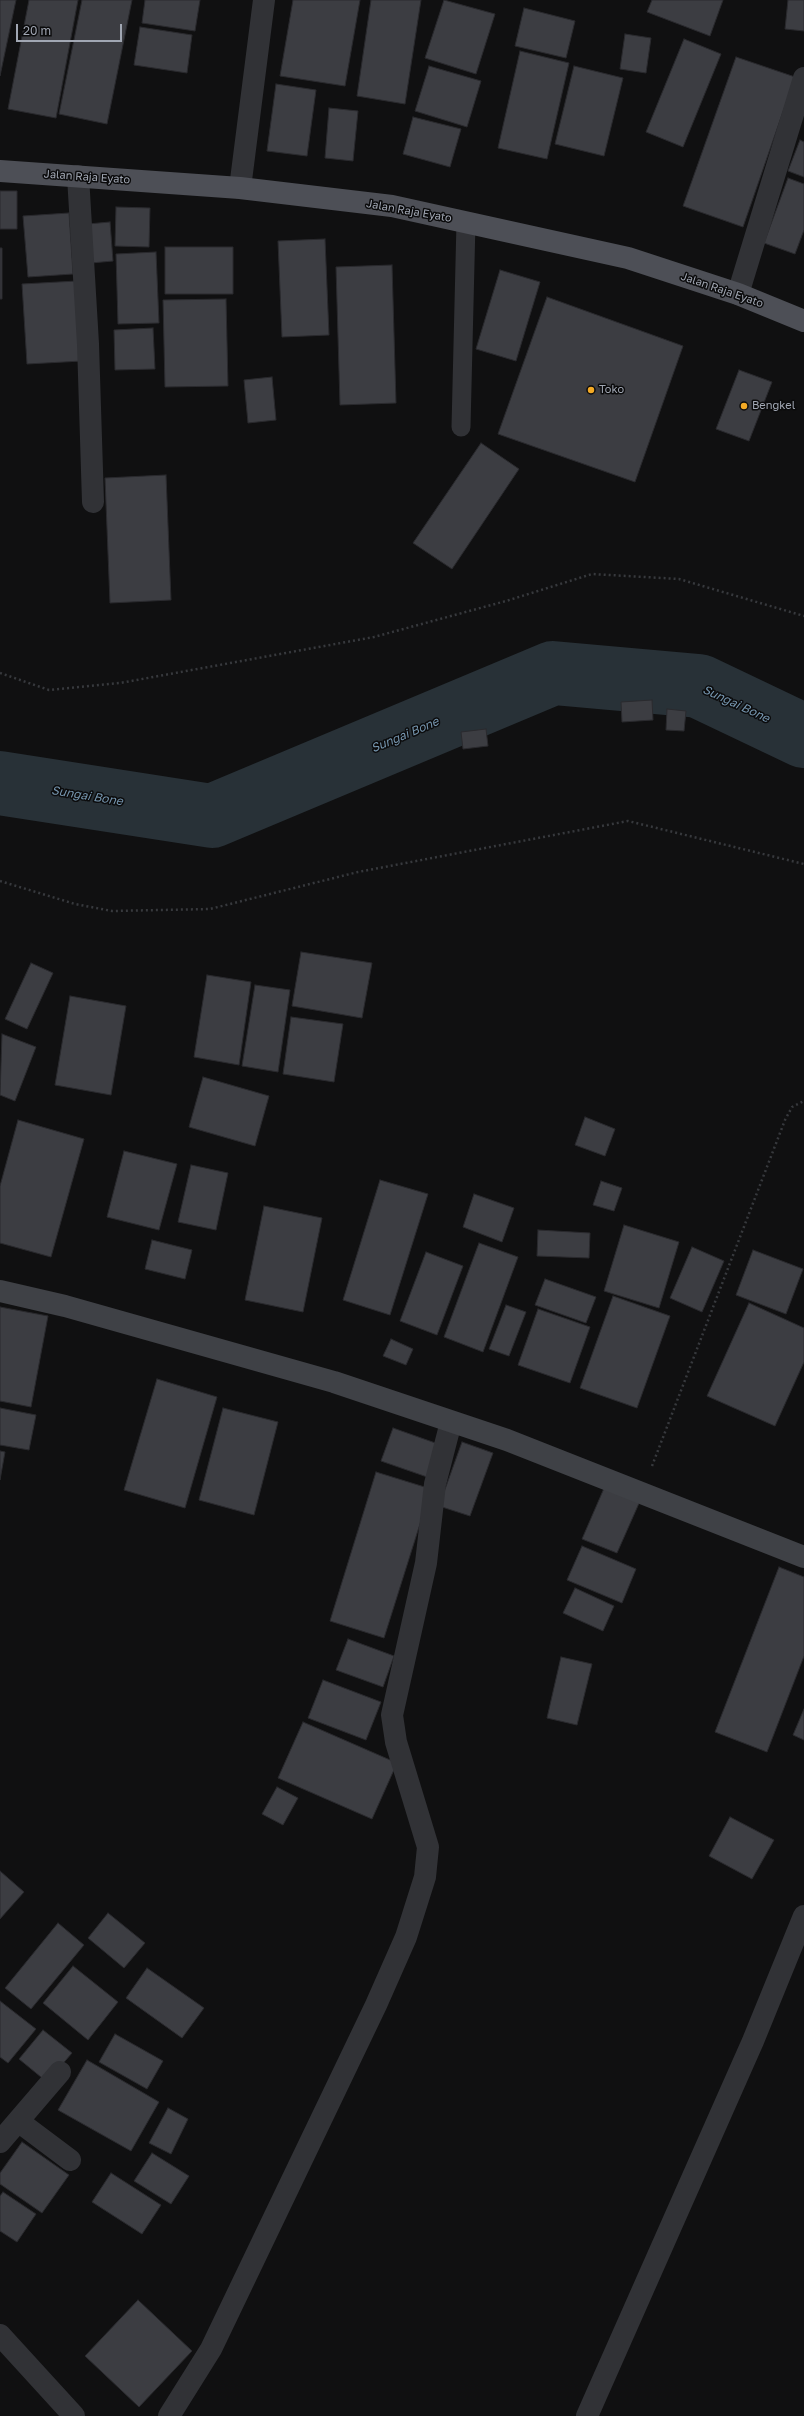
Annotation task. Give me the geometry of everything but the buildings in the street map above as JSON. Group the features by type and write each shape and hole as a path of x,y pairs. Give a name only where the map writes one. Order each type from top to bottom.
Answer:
{"main road":[{"name":"Jalan Raja Eyato","path":"0,171 240,188 392,206 628,258 738,294 804,321"}],"street":[{"path":"240,188 264,0"},
{"path":"738,294 804,78"},
{"path":"78,176 88,344 93,502"},
{"path":"0,1290 65,1306 334,1382 507,1440 804,1557"},
{"path":"169,2416 211,2349 369,2019 406,1937 425,1877 428,1847 396,1742 392,1715 426,1563 435,1484 451,1422"},
{"path":"587,2416 753,2041 804,1916"},
{"path":"0,2142 60,2072"},
{"path":"18,2121 70,2160"},
{"path":"0,2335 74,2416"}],"lane":[{"path":"461,427 466,222"}],"path":[{"path":"0,673 49,690 120,683 374,637 506,601 592,574 679,578 804,616"},
{"path":"0,881 75,904 112,911 210,909 358,872 628,821 804,864"},
{"path":"642,1493 785,1120 792,1107 804,1101"}],"waterway":[{"name":"Sungai Bone","path":"0,783 212,816 553,673 699,686 804,736"}],"place":[{"name":"Toko","path":"591,390"},
{"name":"Bengkel","path":"744,406"}]}
